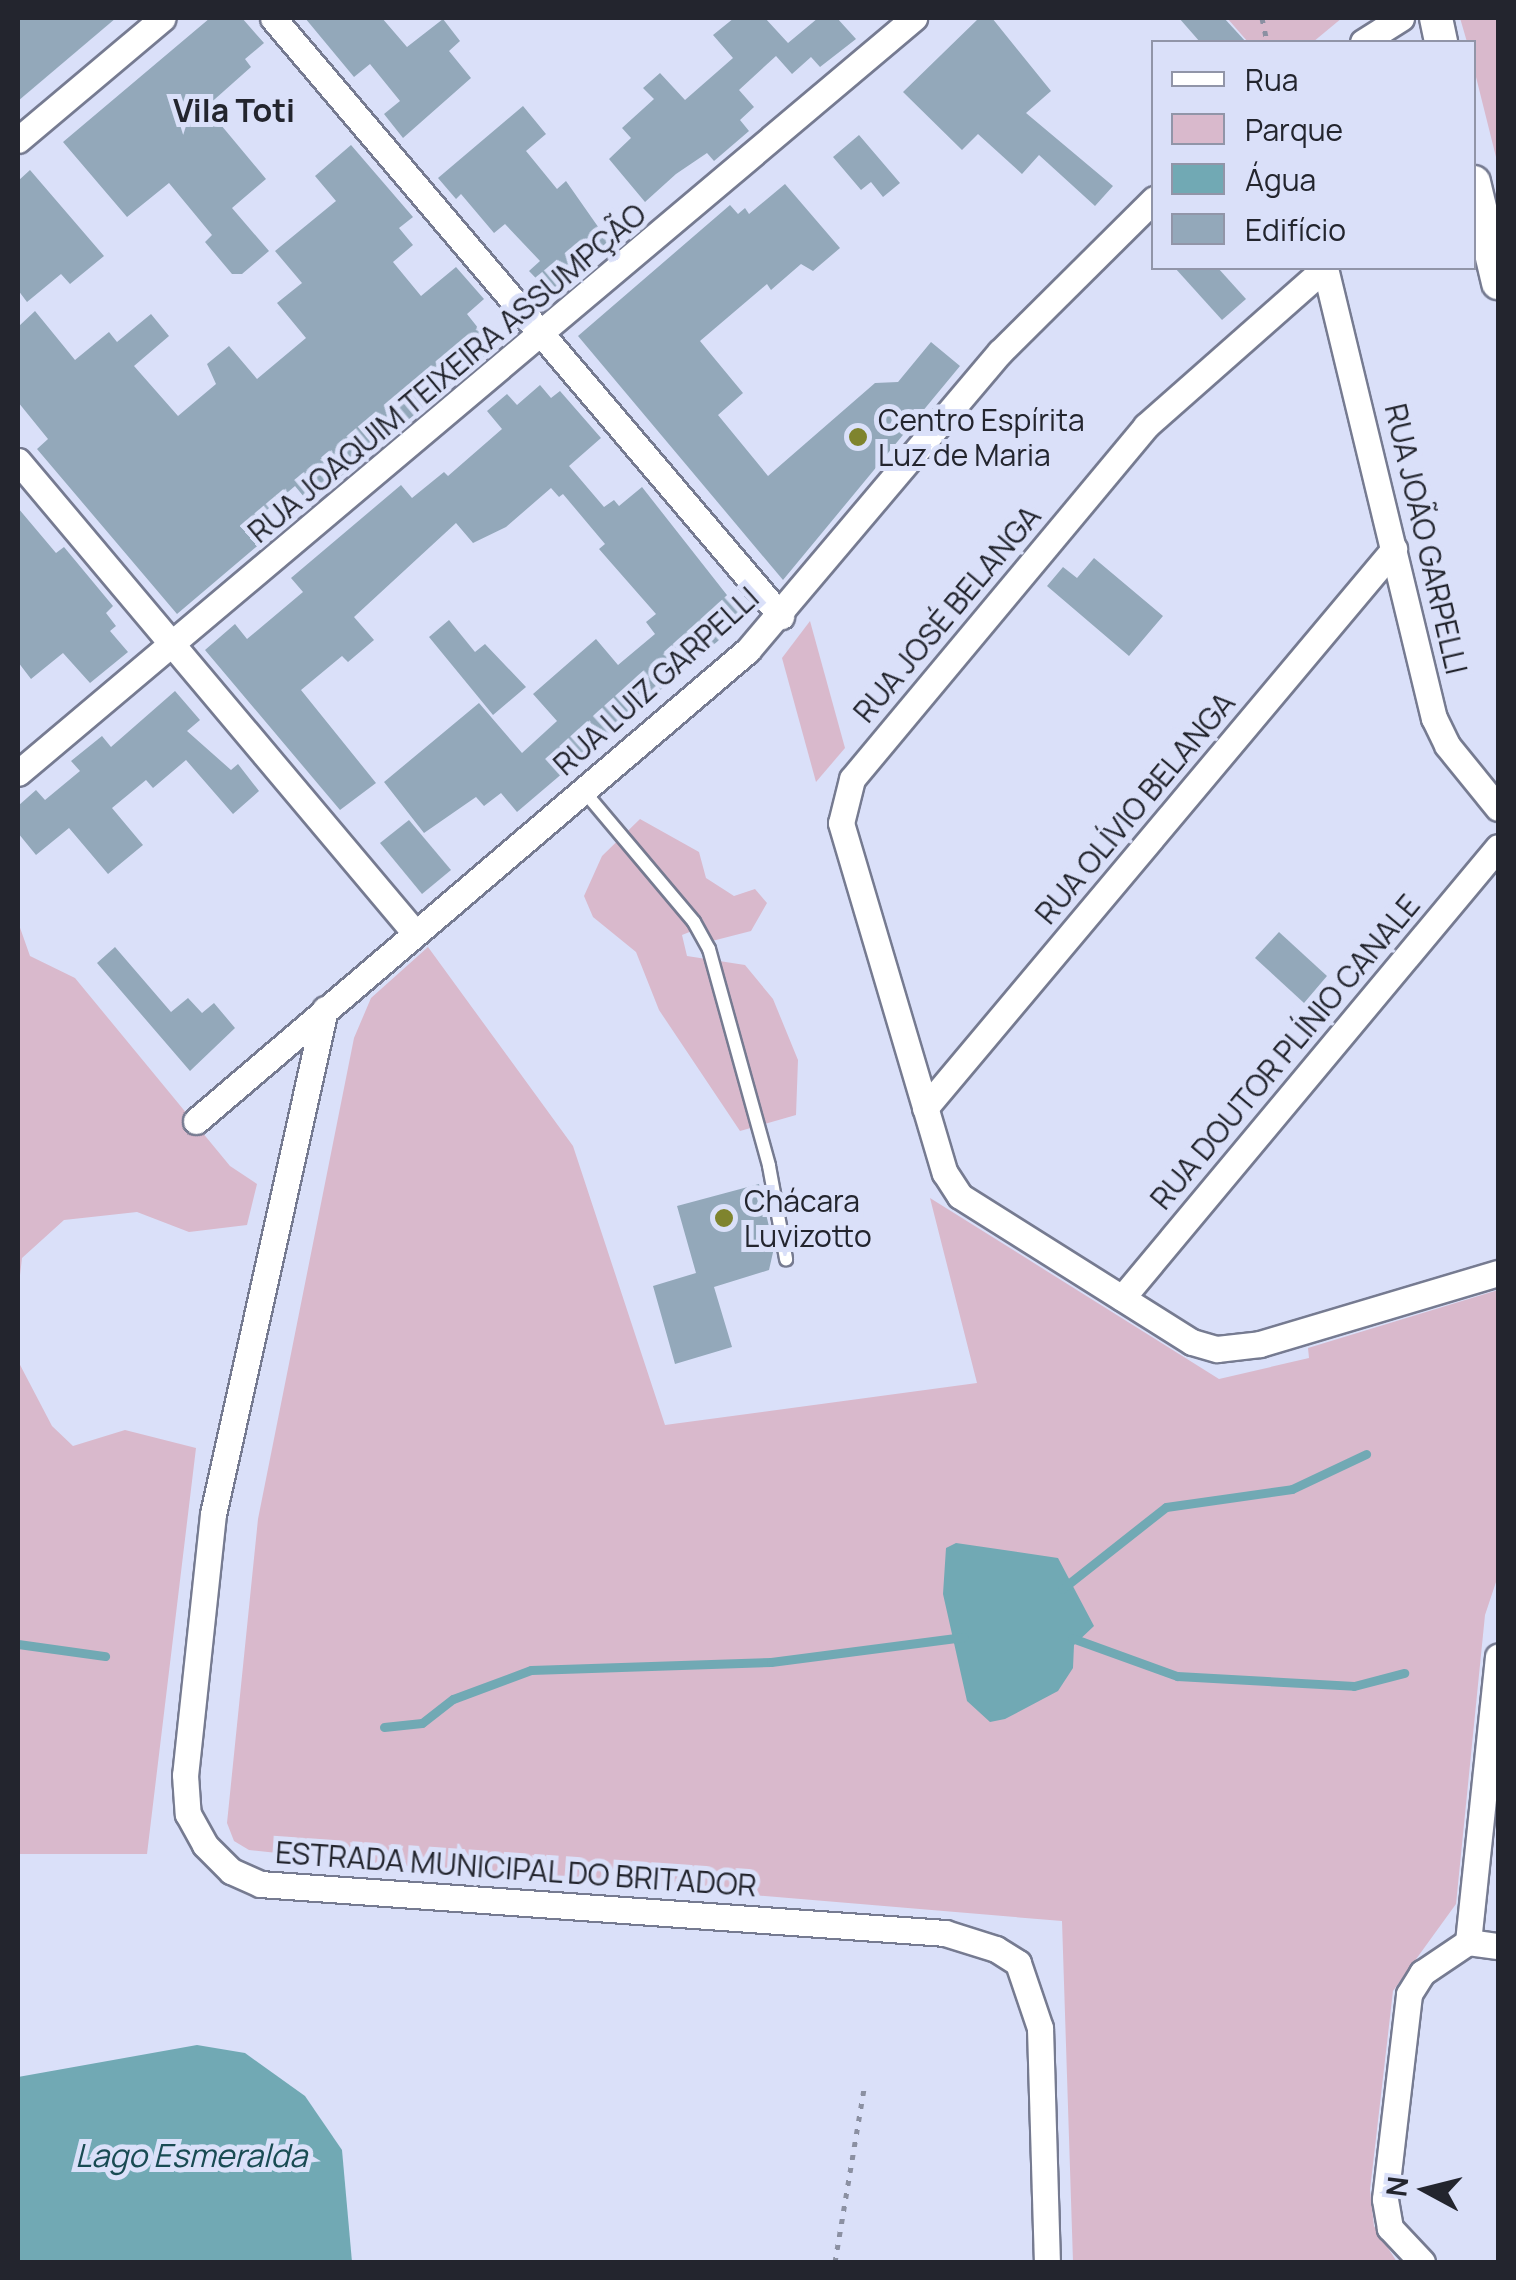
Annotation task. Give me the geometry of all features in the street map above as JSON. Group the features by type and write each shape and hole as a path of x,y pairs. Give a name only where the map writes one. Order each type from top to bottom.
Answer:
{"street":[{"path":"18,140 163,18"},
{"path":"273,18 781,616"},
{"path":"1366,40 1401,18"},
{"name":"RUA JOAQUIM TEIXEIRA ASSUMPÇÃO","path":"18,773 175,646 542,335 897,22"},
{"path":"1476,190 1497,271"},
{"name":"RUA LUIZ GARPELLI","path":"196,1121 781,616 1012,338 1151,202"},
{"name":"RUA JOSÉ BELANGA","path":"925,1108 841,823 842,801 852,779 1146,426 1323,270"},
{"name":"RUA JOÃO GARPELLI","path":"1325,270 1434,718 1447,745 1498,808"},
{"path":"18,460 415,933"},
{"name":"RUA OLÍVIO BELANGA","path":"925,1108 1394,549"},
{"name":"RUA DOUTOR PLÍNIO CANALE","path":"1122,1298 1498,847"},
{"name":"ESTRADA MUNICIPAL DO BRITADOR","path":"326,1009 214,1514 185,1775 188,1814 205,1846 231,1871 260,1884 945,1933 996,1949 1018,1963 1040,2028 1047,2262"},
{"path":"925,1108 944,1173 960,1196 1192,1342 1242,1348 1498,1273"},
{"path":"1468,1942 1494,1733 1498,1656"},
{"path":"1422,2262 1390,2228 1386,2199 1409,1994 1422,1973 1468,1942 1498,1946"}],"lane":[{"path":"583,790 709,949 769,1166 786,1259"}],"path":[{"path":"835,2262 865,2083"}],"green space":[{"path":"1227,18 1342,18 1315,40 1246,40"},
{"path":"1460,18 1498,18 1498,165 1476,77 1476,40 1466,40"},
{"path":"810,621 845,748 816,782 782,658"},
{"path":"640,819 699,852 706,878 734,896 755,889 767,903 751,931 712,941 697,929 682,935 687,956 745,965 773,999 798,1060 796,1115 740,1131 659,1010 636,952 593,917 584,896 602,856"},
{"path":"18,922 30,956 75,978 230,1166 257,1184 247,1225 189,1232 137,1212 64,1220 22,1258 18,1293"},
{"path":"428,947 573,1146 665,1425 977,1383 930,1198 1219,1379 1309,1358 1308,1348 1498,1290 1498,1576 1485,1615 1456,1904 1393,1991 1370,2190 1374,2226 1397,2262 1073,2262 1062,1921 371,1863 249,1850 234,1841 227,1823 258,1519 354,1038 371,998"},
{"path":"18,1361 52,1426 73,1446 125,1430 196,1448 147,1854 18,1854"}],"water":[{"path":"956,1543 1058,1558 1094,1626 1074,1645 1073,1668 1058,1691 1005,1719 990,1722 967,1701 943,1594 946,1548"},
{"name":"Lago Esmeralda","path":"197,2045 245,2053 305,2096 342,2150 352,2262 18,2262 18,2077"}],"building":[{"path":"18,18 116,18 18,101"},
{"path":"210,18 242,18 264,43 245,59 251,67 206,107 266,179 232,208 269,251 242,274 232,274 205,242 212,235 169,183 127,217 63,142"},
{"path":"305,18 382,18 407,47 443,19 460,41 449,51 471,78 403,138 384,114 400,101 370,64 354,77"},
{"path":"734,18 765,18 788,43 818,18 837,18 856,39 820,67 811,57 792,74 776,56 739,90 754,107 740,120 749,131 714,161 707,153 676,174 645,202 609,159 631,138 622,128 654,99 643,88 660,73 685,100 733,58 713,35"},
{"path":"979,18 992,18 1051,91 1026,113 1113,186 1095,206 1039,155 1022,174 978,134 962,150 903,92"},
{"path":"1179,18 1224,18 1244,40 1198,40"},
{"path":"523,106 546,134 526,151 557,189 566,181 608,241 554,297 529,271 540,261 505,224 494,233 461,194 456,199 438,178"},
{"path":"859,135 900,183 883,197 871,182 861,190 833,157"},
{"path":"351,145 413,217 399,228 413,245 393,262 421,296 456,267 484,299 467,314 494,348 309,503 295,486 261,515 275,531 177,614 37,449 48,439 18,402 18,327 35,311 75,360 109,332 117,342 151,314 169,336 134,366 178,416 216,384 207,364 229,346 257,379 306,338 277,303 302,283 275,251 336,201 315,176"},
{"path":"30,170 104,256 70,284 61,274 27,302 18,290 18,181"},
{"name":"Centro Espírita Luz de Maria","path":"785,184 840,248 813,271 801,264 771,290 767,284 700,341 743,393 718,415 768,476 875,383 898,382 931,342 960,366 783,580 578,336 730,205 738,214 745,208 749,214"},
{"path":"1177,270 1220,270 1246,299 1222,320"},
{"path":"540,385 551,398 560,391 601,438 569,466 604,507 614,500 619,506 642,487 745,618 517,812 501,793 484,806 476,797 424,833 384,782 479,703 522,753 557,721 533,694 596,639 618,665 655,634 646,622 656,614 599,549 605,544 563,494 559,497 551,488 506,527 473,543 456,523 354,617 374,640 348,662 342,656 301,690 376,783 340,810 205,650 235,624 247,639 303,592 291,578 401,485 412,498 444,472 448,476 502,429 487,411 507,394 517,405"},
{"path":"18,508 56,553 64,547 113,606 106,613 116,626 110,631 128,652 90,683 63,653 31,679 18,662"},
{"path":"1094,558 1163,616 1129,656 1047,586 1063,567 1077,578"},
{"path":"449,620 475,652 485,644 526,687 493,715 429,637"},
{"path":"175,691 200,720 187,731 231,770 238,764 259,791 233,814 186,760 153,788 146,780 112,808 143,845 108,874 69,828 36,855 18,833 18,806 36,790 45,800 80,771 71,761 102,736 111,747"},
{"path":"409,820 451,870 422,894 380,843"},
{"path":"1279,932 1327,976 1304,1003 1255,958"},
{"path":"115,947 171,1012 188,998 202,1013 214,1003 235,1028 190,1071 97,963"},
{"path":"759,1184 774,1248 769,1270 714,1287 732,1347 675,1364 653,1286 696,1273 677,1206"}],"waterway":[{"path":"1062,1589 1166,1507 1292,1489 1366,1454"},
{"path":"384,1727 422,1723 453,1699 531,1670 771,1662 963,1637"},
{"path":"1072,1638 1177,1676 1354,1686 1404,1673"},
{"path":"18,1644 105,1656"}],"place":[{"name":"Centro Espírita Luz de Maria","path":"858,437"},
{"name":"Chácara Luvizotto","path":"724,1218"}],"district":[{"name":"Vila Toti","path":"234,110"}]}
